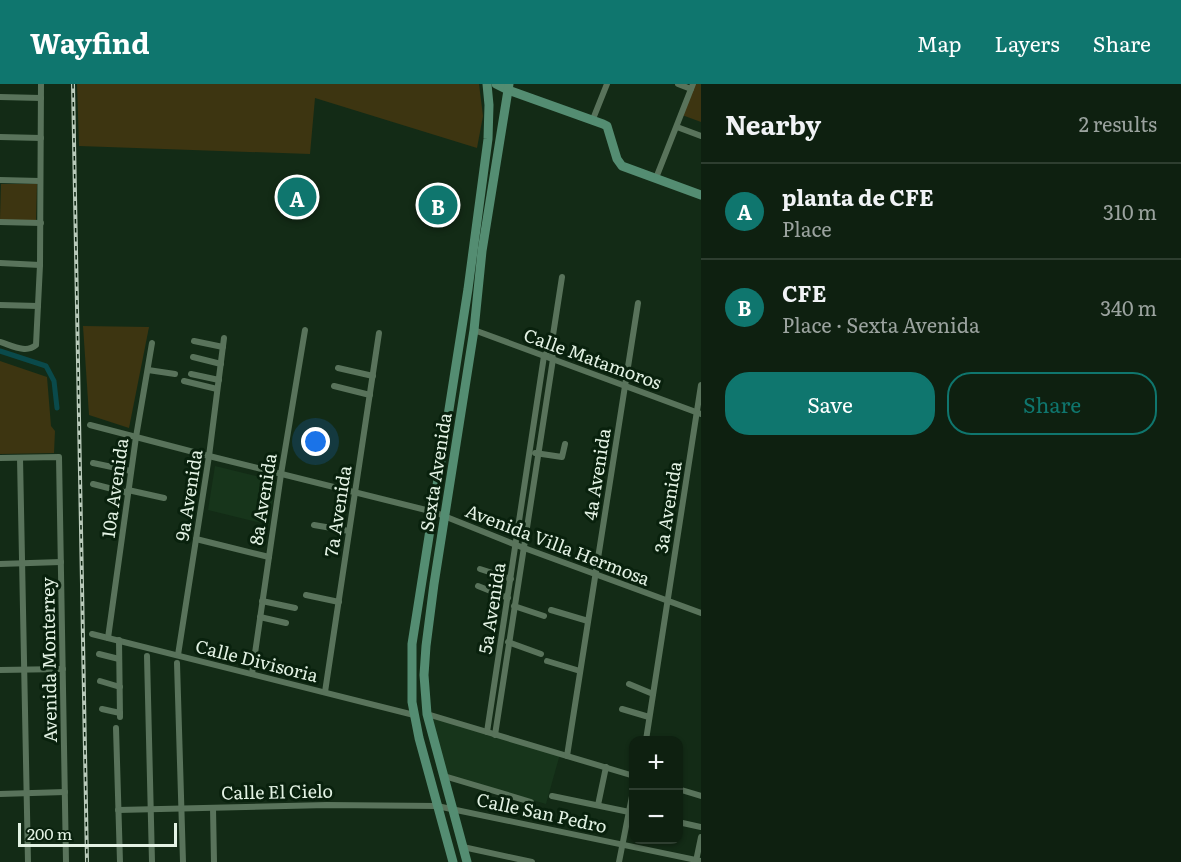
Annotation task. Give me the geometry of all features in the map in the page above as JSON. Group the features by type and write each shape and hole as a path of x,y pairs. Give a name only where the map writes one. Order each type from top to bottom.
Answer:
{"main road":[{"name":"Sexta Avenida","path":"453,862 414,715 411,683 412,644 469,285 487,150 489,114 487,84"},
{"path":"496,84 607,126 617,159 622,166 701,195"},
{"name":"Sexta Avenida","path":"467,862 427,714 424,675 434,584 474,330 483,251 508,87"}],"street":[{"path":"0,342 27,350 36,345 41,223 41,84"},
{"path":"593,119 607,84"},
{"path":"656,178 692,87 678,84"},
{"path":"0,97 41,98"},
{"path":"677,127 701,136"},
{"path":"0,136 41,138"},
{"path":"0,180 40,181"},
{"path":"0,222 41,223"},
{"path":"0,263 40,265"},
{"name":"5a Avenida","path":"507,638 508,598 538,454 553,358 551,348 562,276"},
{"name":"4a Avenida","path":"567,756 638,303"},
{"path":"0,305 38,306"},
{"name":"8a Avenida","path":"252,674 268,557 305,330"},
{"name":"Calle Matamoros","path":"474,330 699,413"},
{"name":"7a Avenida","path":"325,692 379,333"},
{"name":"9a Avenida","path":"178,655 209,456 224,338"},
{"path":"194,341 223,347"},
{"name":"10a Avenida","path":"108,638 136,437 152,342"},
{"path":"544,356 551,348"},
{"name":"5a Avenida","path":"491,734 501,668 514,606 530,452 544,356"},
{"path":"193,357 221,364"},
{"path":"338,369 373,376"},
{"path":"148,370 175,374"},
{"path":"191,374 219,380"},
{"path":"184,381 217,389"},
{"name":"3a Avenida","path":"647,736 699,413 701,385"},
{"path":"334,386 370,395"},
{"name":"Avenida Villa Hermosa","path":"90,424 434,512 701,613"},
{"path":"530,452 562,457 565,444"},
{"name":"Avenida Monterrey","path":"20,458 59,457 66,862"},
{"path":"0,458 20,458 28,862"},
{"path":"93,464 131,471"},
{"path":"93,484 164,498"},
{"path":"314,525 349,531"},
{"path":"196,539 268,557"},
{"path":"0,564 61,562"},
{"path":"480,569 511,579"},
{"path":"478,586 508,598"},
{"path":"306,595 339,602"},
{"path":"262,601 295,608"},
{"path":"514,606 543,616"},
{"path":"551,610 588,621"},
{"path":"260,617 286,623"},
{"name":"Calle Divisoria","path":"92,633 414,715"},
{"path":"507,638 541,654"},
{"path":"102,709 120,715 119,640"},
{"path":"99,654 119,659"},
{"path":"147,656 152,862"},
{"path":"547,661 580,671"},
{"path":"177,663 183,862"},
{"path":"0,670 63,669"},
{"path":"100,681 120,687"},
{"path":"629,684 653,694"},
{"path":"622,709 649,717"},
{"path":"427,714 629,775"},
{"path":"116,728 120,862"},
{"path":"598,805 606,767"},
{"path":"444,776 531,802"},
{"path":"681,790 701,796"},
{"path":"0,794 65,792"},
{"path":"552,796 629,812"},
{"name":"Calle El Cielo","path":"118,810 327,805 452,808"},
{"path":"213,808 214,862"},
{"name":"Calle San Pedro","path":"452,808 698,861"},
{"path":"619,862 629,819"},
{"path":"683,823 701,827"},
{"path":"698,861 701,837"},
{"path":"462,847 532,862"}],"shaded area":[{"path":"77,84 479,84 483,116 477,148 315,98 310,154 79,146"},
{"path":"695,84 701,84 701,122 682,115"},
{"path":"1,184 37,184 36,221 0,220"},
{"path":"83,326 149,327 129,428 89,415"},
{"path":"0,361 47,377 51,426 55,431 54,453 0,454"},
{"path":"215,466 276,481 269,525 208,510"},
{"path":"427,714 560,754 546,804 443,774"}],"waterway":[{"path":"0,351 46,366 54,381 57,408"}],"railway":[{"path":"73,84 87,862"}],"place":[{"name":"planta de CFE","path":"297,197"},
{"name":"CFE","path":"438,205"}]}
